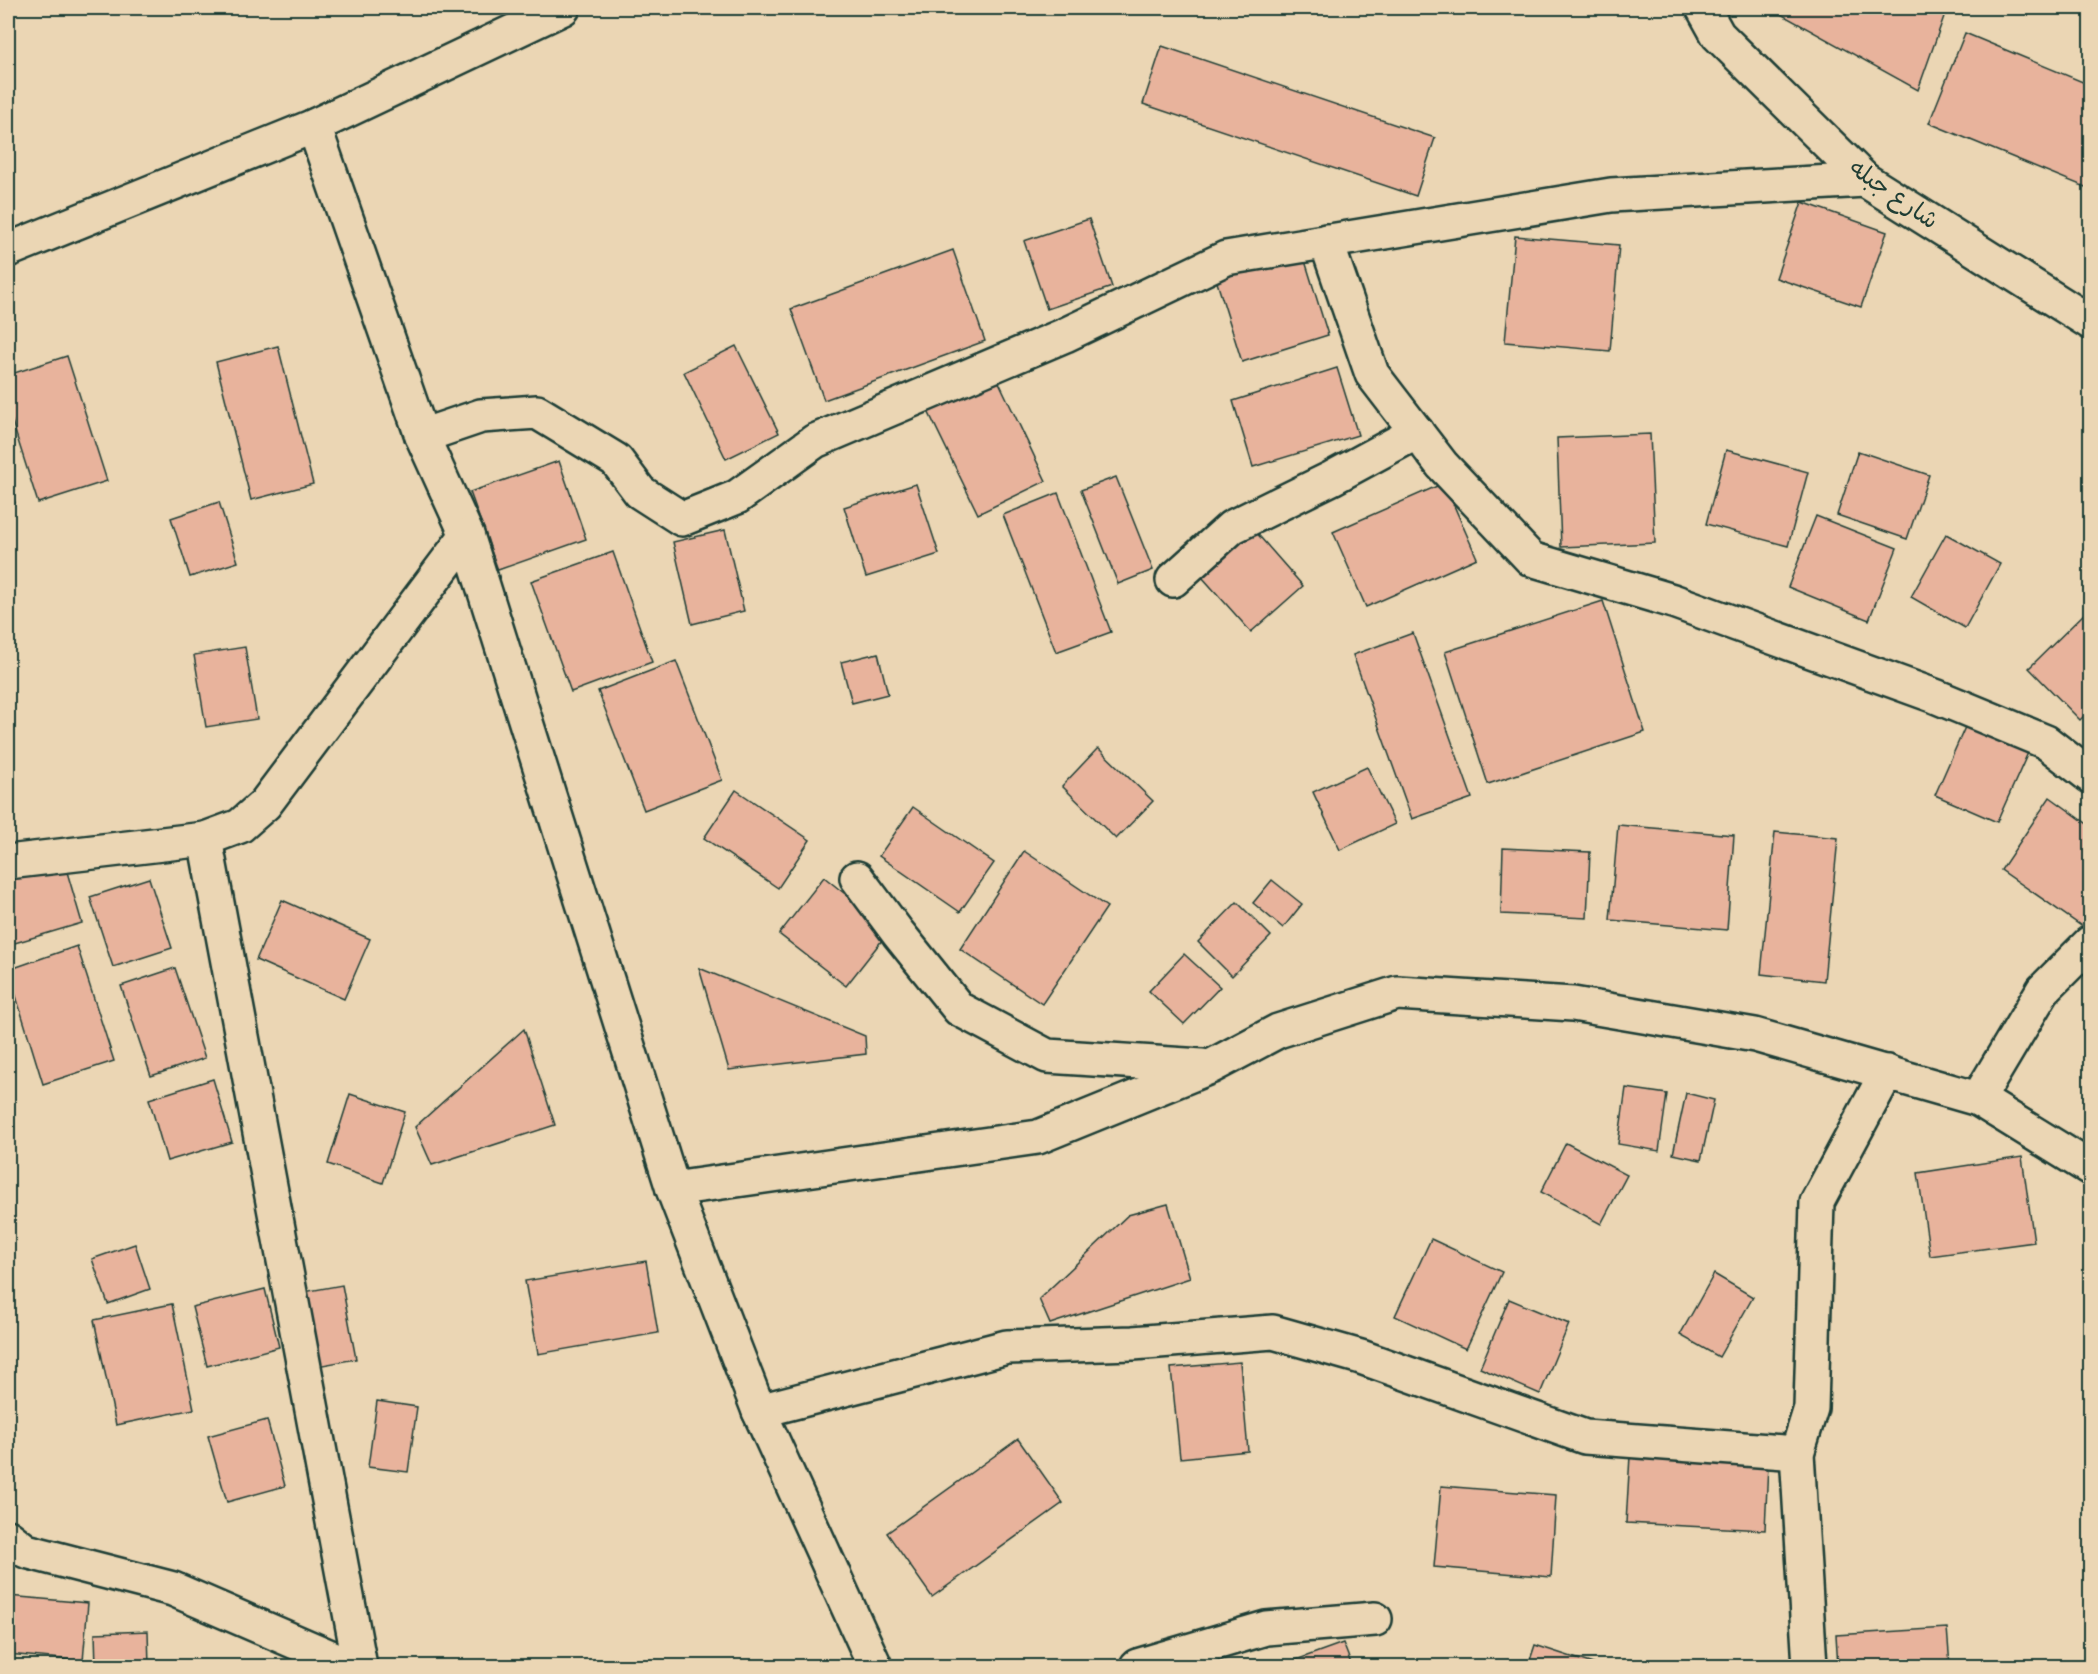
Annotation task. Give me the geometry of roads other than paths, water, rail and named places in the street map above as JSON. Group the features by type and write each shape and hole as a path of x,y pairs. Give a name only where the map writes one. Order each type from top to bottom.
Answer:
{"street":[{"path":"8,250 314,126 563,8"},
{"name":"شارع جبله","path":"1703,8 1718,35 1865,180 2091,322"},
{"path":"314,126 422,436 467,535 674,1189 759,1411 875,1666"},
{"path":"422,436 481,416 537,412 616,460 640,492 682,519 737,497 815,441 1065,335 1226,258 1611,195 1865,180"},
{"path":"1326,241 1372,374 1442,465 1531,559 1673,601 1935,696 2046,742 2091,776"},
{"path":"1173,580 1232,527 1332,478 1417,432"},
{"path":"8,862 205,839 240,826 266,804 467,535"},
{"path":"205,839 360,1666"},
{"path":"857,878 959,1009 979,1020 1047,1056 1209,1067"},
{"path":"1978,1099 2043,990 2091,943"},
{"path":"674,1189 1038,1137 1209,1067 1278,1031 1397,993 1573,1004 1755,1035 1978,1099 2091,1168"},
{"path":"1810,1666 1797,1453 1811,1408 1817,1202 1887,1072"},
{"path":"759,1411 1007,1347 1133,1343 1273,1332 1361,1357 1585,1437 1797,1453"},
{"path":"8,1537 26,1551 173,1589 351,1666"},
{"path":"1137,1666 1266,1628 1375,1619"}]}
